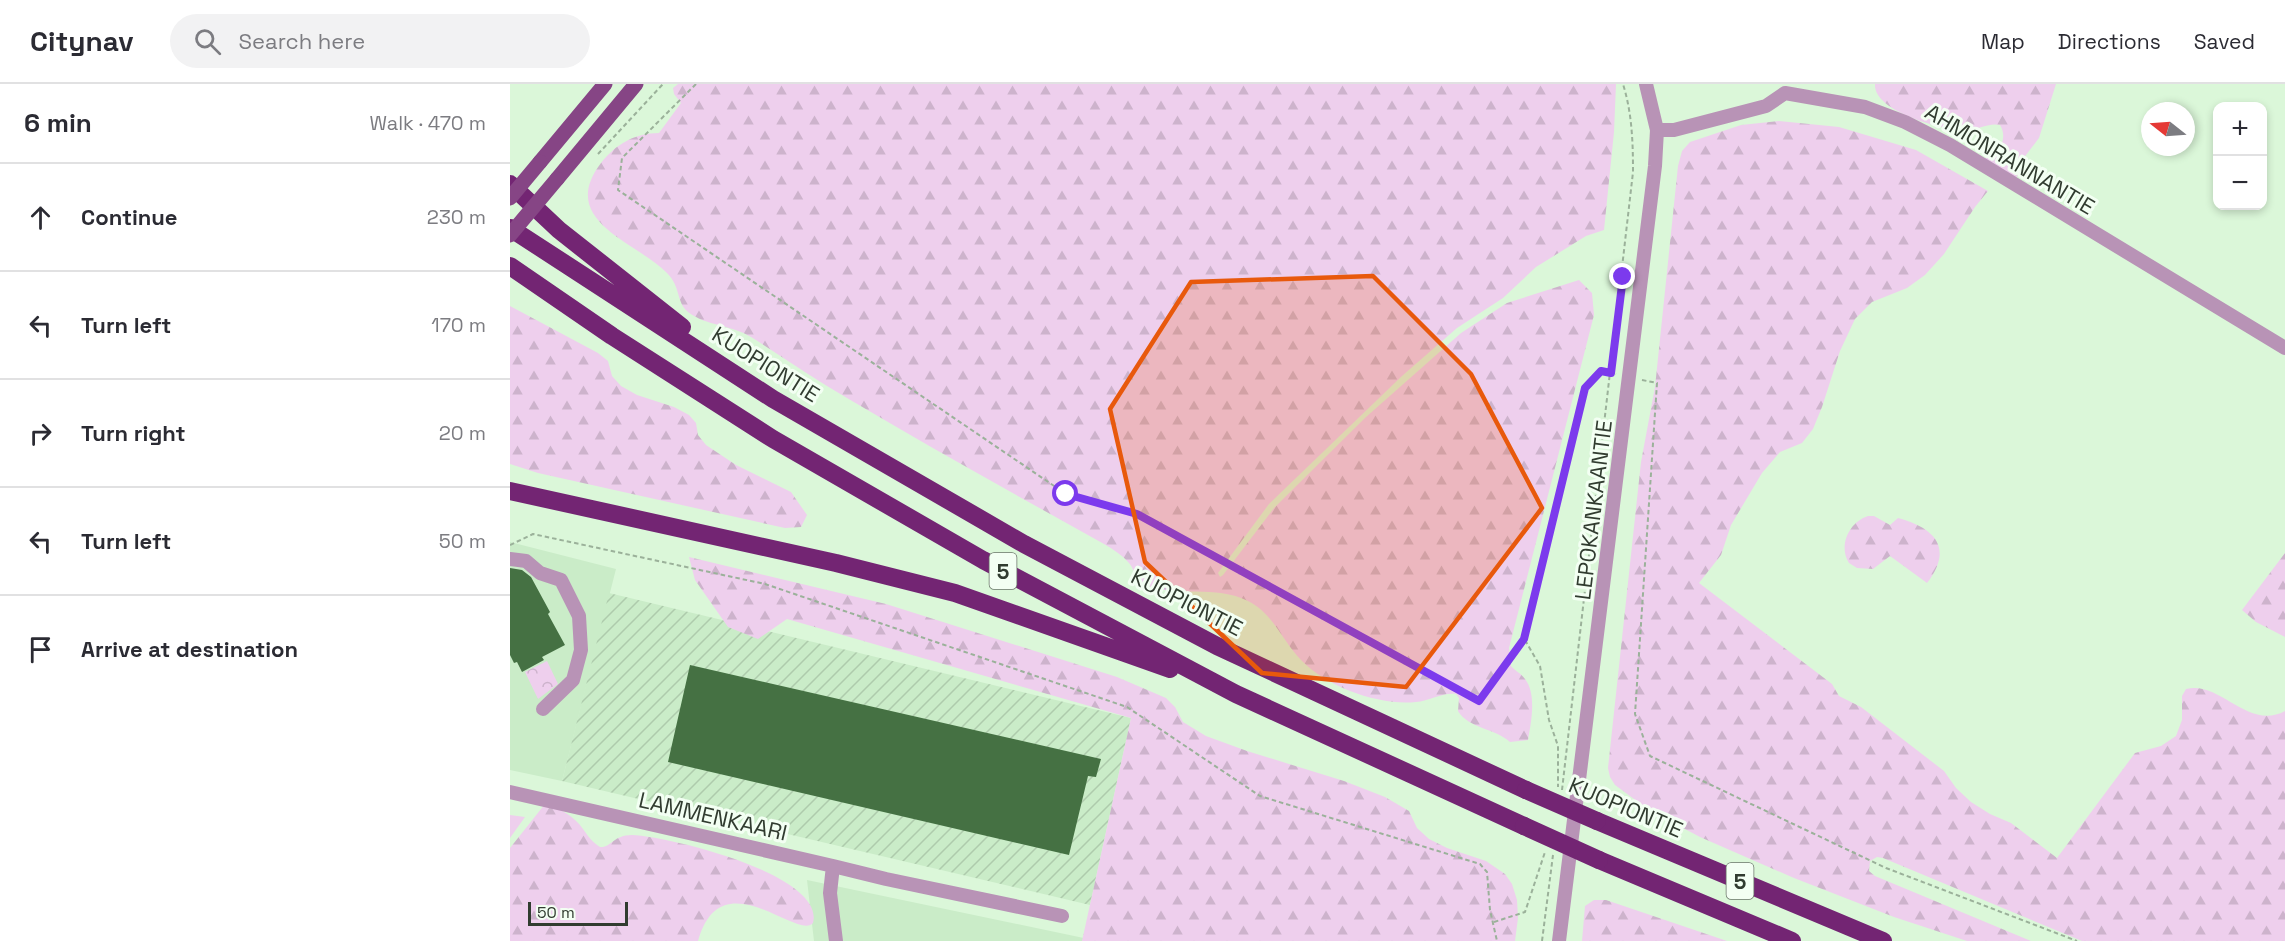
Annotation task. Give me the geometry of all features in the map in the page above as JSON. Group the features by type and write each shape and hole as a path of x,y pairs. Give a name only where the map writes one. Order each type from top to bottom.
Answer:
{"highway":[{"path":"510,184 559,230 773,399"},
{"name":"KUOPIONTIE","path":"510,228 773,399 1024,544 1217,646 1526,790 1883,941"},
{"name":"5","path":"510,266 612,336 783,445 983,560 1236,694 1599,860 1792,941"},
{"path":"510,491 836,563 956,593 1236,694"}],"main road":[{"path":"510,198 605,84"},
{"path":"510,235 636,84"}],"street":[{"name":"LEPOKANKAANTIE","path":"1559,941 1565,878 1584,750 1645,259 1657,130 1646,84"},
{"name":"AHMONRANNANTIE","path":"1657,130 1674,130 1766,106 1786,89 1865,107 1914,126 1950,145 2285,348"},
{"path":"510,559 526,561 540,573 561,580 579,616 581,650 573,680 543,709"},
{"name":"LAMMENKAARI","path":"510,792 886,879 1062,916"},
{"path":"832,866 830,893 836,941"}],"path":[{"path":"593,159 663,84"},
{"path":"696,84 622,158 618,190 1066,494 1137,514 1479,701 1524,639 1585,388 1601,371 1657,383 1635,714 1650,756 1886,868 2077,941"},
{"path":"1562,791 1634,172 1634,137 1623,84"},
{"path":"510,545 533,534 765,584 1127,707 1260,796 1480,864 1486,872 1490,910 1497,941"},
{"path":"1542,941 1554,849"}],"highlighted area":[{"path":"1373,276 1471,374 1542,508 1406,687 1262,673 1145,562 1110,409 1191,282"}],"shaded area":[{"path":"510,542 616,569 562,781 510,770"},
{"path":"609,593 1131,718 1090,905 562,781"},
{"path":"807,880 1098,941 814,941"}],"green space":[{"path":"678,84 1616,84 1614,132 1604,230 1586,236 1536,267 1503,298 1457,328 1402,376 1269,504 1218,573 1220,577 1223,575 1274,508 1366,417 1461,333 1507,303 1579,280 1592,293 1594,315 1509,648 1511,666 1522,675 1531,692 1532,709 1528,740 1510,742 1504,737 1475,725 1458,711 1459,698 1456,694 1446,694 1421,701 1387,701 1355,693 1325,679 1302,661 1271,620 1257,606 1222,593 1170,591 1144,584 1138,580 1126,560 1107,546 879,417 744,333 695,317 688,312 667,273 606,228 594,215 588,200 590,183 601,163 613,150 634,137 659,133 681,103 674,94 673,88"},
{"path":"1875,84 2056,84 2039,138 2013,172 2018,176 2014,178 1983,159 1993,154 2003,141 2000,125 1964,130 1926,123 1885,103 1877,94"},
{"path":"1779,121 1839,127 1916,150 1988,191 1944,254 1925,275 1907,288 1872,302 1855,319 1840,351 1813,429 1802,443 1780,452 1762,473 1731,525 1721,555 1699,583 1832,684 1839,696 1861,707 1944,771 1956,788 1971,802 2011,823 2057,858 2135,753 2161,746 2176,736 2182,720 2182,696 2186,689 2198,688 2211,691 2259,715 2272,715 2285,711 2285,941 2082,941 1883,858 1877,857 1870,861 1869,871 1875,876 2031,941 1967,941 1894,917 1794,878 1700,837 1649,810 1615,785 1610,777 1608,768 1641,462 1655,387 1678,166 1682,151 1690,142 1741,125"},
{"path":"510,306 598,353 608,361 612,376 621,386 637,395 674,407 689,415 696,423 698,435 706,445 736,465 791,492 807,515 801,527 785,528 538,473 510,464"},
{"path":"1868,516 1874,516 1890,525 1898,518 1922,527 1931,534 1937,541 1939,559 1927,583 1890,556 1873,569 1857,568 1849,563 1845,549 1847,535 1855,523"},
{"path":"2285,553 2285,637 2256,622 2242,610"},
{"path":"689,557 886,604 1117,677 1166,698 1175,707 1183,722 1206,736 1344,781 1385,797 1409,811 1417,828 1429,839 1447,848 1486,861 1505,874 1512,884 1517,900 1518,918 1515,941 1082,941 1131,718 787,619 758,639 728,627 695,580"},
{"path":"547,661 558,684 538,699 525,672"},
{"path":"545,804 571,816 600,847 607,846 616,839 626,836 650,837 708,850 770,874 795,889 810,905 813,923 804,926 758,908 740,904 723,906 709,917 698,941 510,941 510,848"},
{"path":"510,815 525,817 510,838"},
{"path":"1594,900 1606,900 1727,941 1582,941 1585,906"}],"building":[{"path":"510,568 522,570 531,577 565,645 542,657 544,660 522,672 510,655"},
{"path":"690,665 1101,759 1096,777 1088,776 1069,855 668,762"}],"route":[{"path":"1066,494 1137,514 1479,701 1524,639 1585,388 1601,371 1611,373 1623,277"}]}
